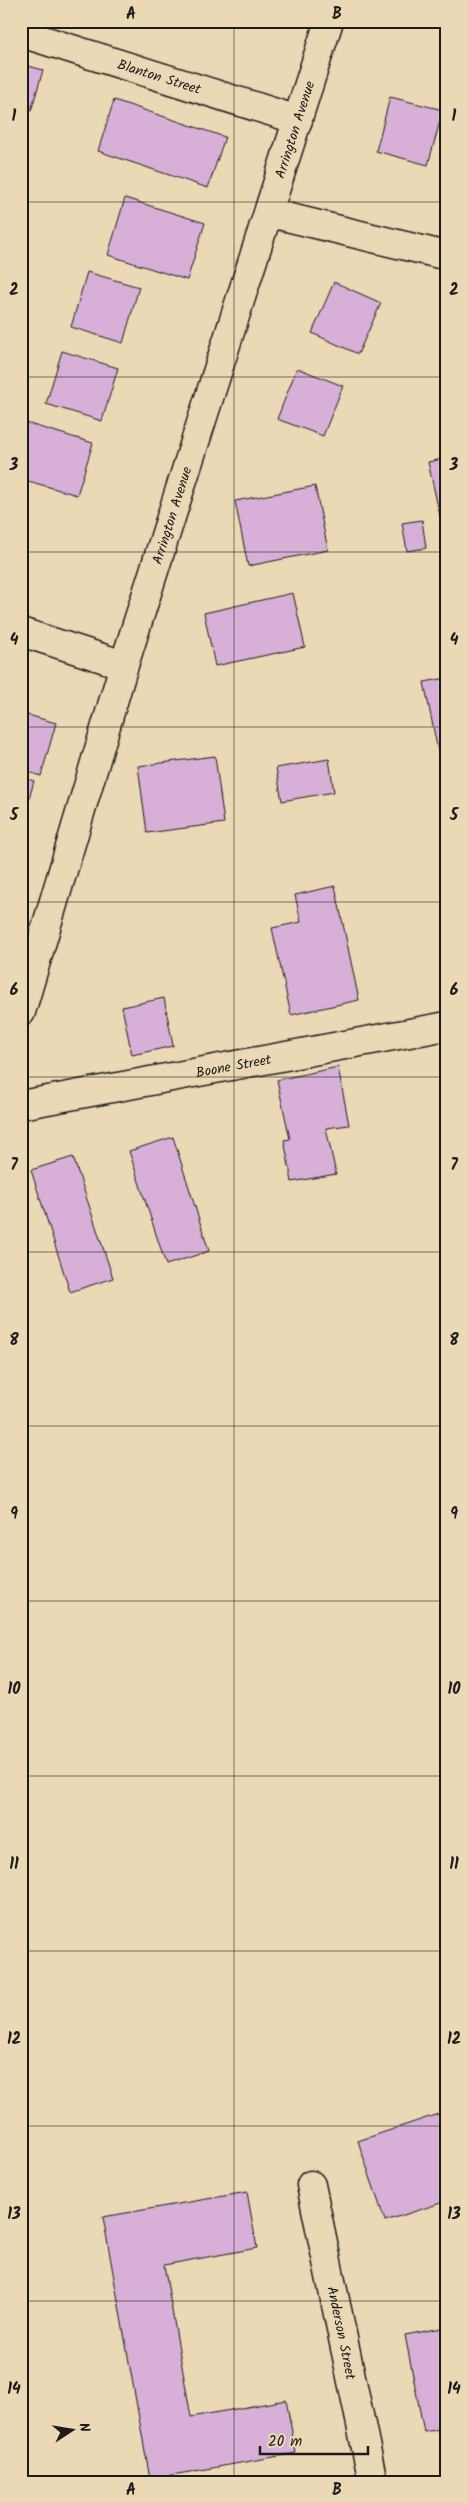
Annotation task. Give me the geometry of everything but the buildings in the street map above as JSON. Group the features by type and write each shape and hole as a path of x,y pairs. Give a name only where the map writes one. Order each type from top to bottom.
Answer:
{"street":[{"name":"Arrington Avenue","path":"21,1012 124,665 270,213 329,21"},
{"name":"Blanton Street","path":"21,33 298,120"},
{"path":"270,213 447,256"},
{"path":"21,632 124,665"},
{"name":"Boone Street","path":"21,1105 447,1026"},
{"name":"Anderson Street","path":"311,2185 373,2482"}]}
